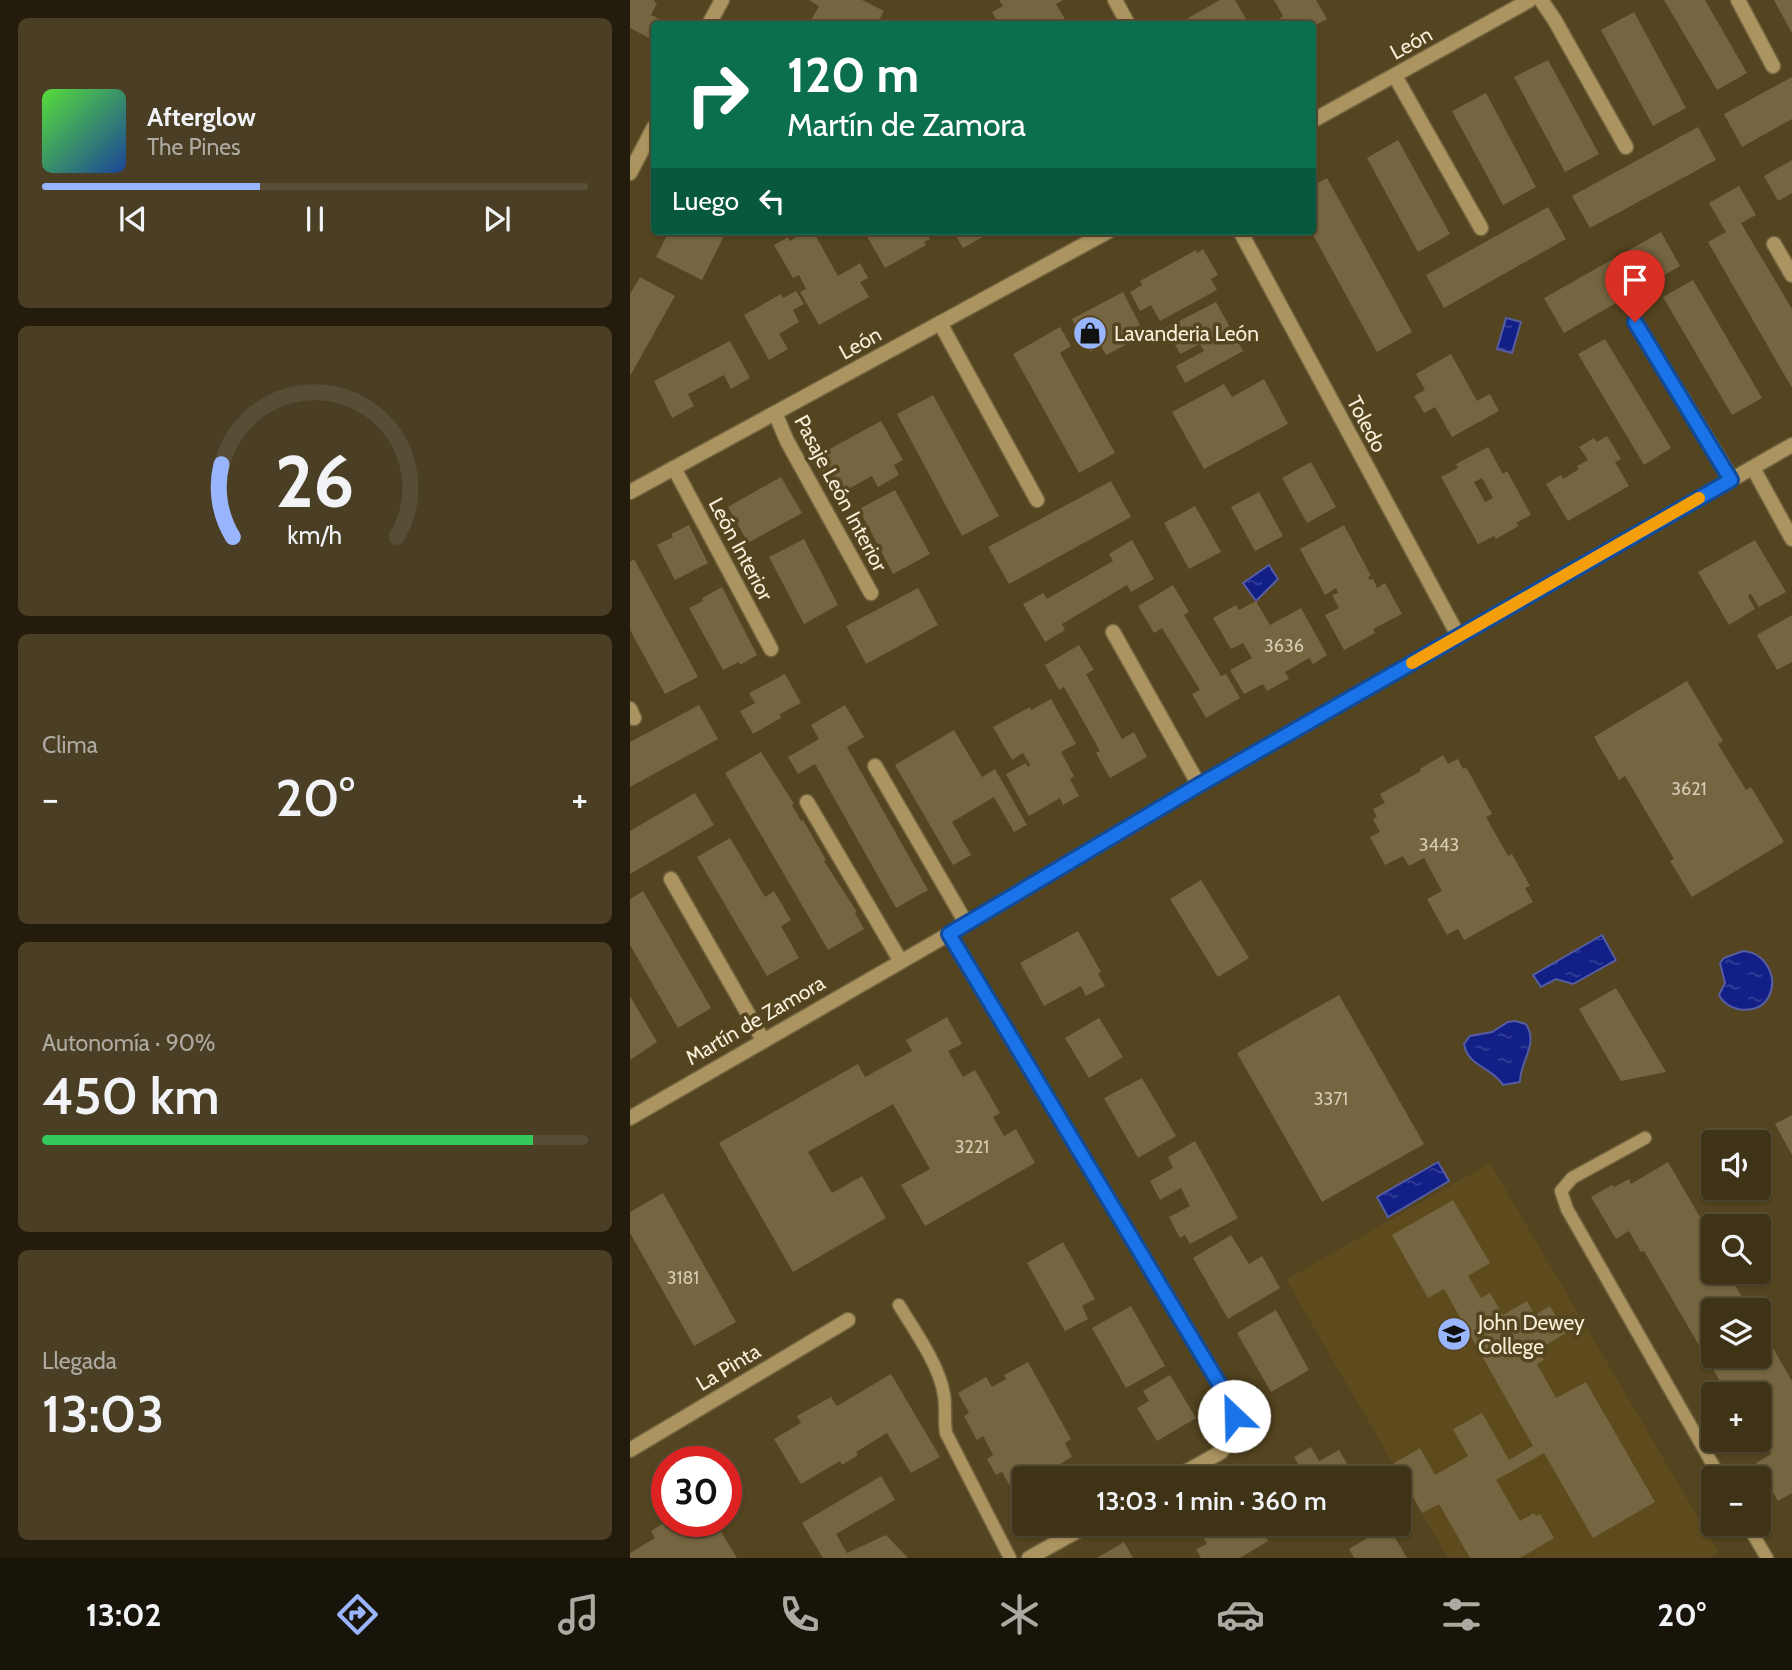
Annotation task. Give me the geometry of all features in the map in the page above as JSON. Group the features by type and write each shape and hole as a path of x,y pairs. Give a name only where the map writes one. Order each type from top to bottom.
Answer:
{"street":[{"path":"711,21 722,0"},
{"path":"1115,0 1126,21"},
{"name":"León","path":"1316,119 1530,0"},
{"path":"1541,0 1626,147"},
{"path":"1738,0 1773,66"},
{"path":"1395,76 1481,228"},
{"path":"630,173 651,133"},
{"name":"León","path":"630,492 1103,235"},
{"name":"Toledo","path":"1242,235 1459,637"},
{"path":"1774,244 1792,275"},
{"path":"1635,322 1731,480"},
{"path":"940,323 1037,500"},
{"name":"Pasaje León Interior","path":"775,413 787,441 871,593"},
{"name":"Martín de Zamora","path":"631,1116 949,934 1199,785 1792,445"},
{"name":"León Interior","path":"674,468 771,649"},
{"path":"1753,468 1792,539"},
{"path":"1113,632 1199,785"},
{"path":"875,766 966,923"},
{"path":"807,802 900,960"},
{"path":"671,879 763,1040"},
{"path":"949,934 1232,1405 1234,1427 1227,1445 1221,1452 1196,1466"},
{"name":"La Pinta","path":"630,1450 848,1320"},
{"path":"1029,1558 1068,1536"}],"lane":[{"path":"1645,1138 1572,1178 1561,1191 1567,1209 1714,1466"},
{"path":"899,1305 935,1368 944,1395 946,1433 1010,1558"},
{"path":"1754,1536 1767,1558"}],"shaded area":[{"name":"John Dewey College","path":"1490,1163 1701,1522 1701,1536 1709,1536 1719,1553 1711,1558 1448,1558 1411,1494 1411,1466 1394,1466 1287,1279"}],"water":[{"path":"1506,318 1521,322 1512,353 1497,349"},
{"path":"1269,565 1278,579 1256,601 1243,583"},
{"path":"1602,935 1616,960 1573,984 1556,979 1541,987 1533,975"},
{"path":"1743,951 1751,952 1763,960 1771,973 1772,981 1772,988 1765,1002 1759,1007 1744,1010 1729,1006 1719,995 1725,983 1720,963 1724,958"},
{"path":"1508,1022 1526,1024 1531,1039 1530,1046 1520,1082 1503,1085 1493,1074 1470,1058 1464,1044 1470,1036 1492,1032"},
{"path":"1438,1162 1449,1181 1388,1217 1377,1197"}],"building":[{"path":"630,0 655,0 657,3 651,15 659,19 651,21 649,38 630,28"},
{"path":"809,0 862,0 884,11 879,21 811,21 819,6"},
{"path":"999,0 1063,0 1056,4 1066,21 997,21 992,12 1003,6"},
{"path":"1220,0 1235,0 1246,19 1190,21 1188,18"},
{"path":"1274,0 1316,0 1327,19 1316,25 1316,21 1282,21 1280,18 1283,16"},
{"path":"1664,0 1705,0 1747,73 1717,90"},
{"path":"1774,0 1792,0 1792,33 1782,15"},
{"path":"1634,12 1686,108 1653,126 1601,30"},
{"path":"1548,60 1599,154 1565,172 1514,77"},
{"path":"1792,77 1792,119 1742,147 1724,114"},
{"path":"1486,93 1536,187 1503,205 1452,111"},
{"path":"1698,127 1716,160 1590,228 1572,196"},
{"path":"1398,140 1450,234 1418,252 1367,158"},
{"path":"1792,160 1792,193 1778,201 1764,176"},
{"path":"1327,178 1412,332 1377,352 1313,235 1316,235 1316,184"},
{"path":"1739,186 1756,215 1741,223 1792,309 1792,388 1708,242 1726,232 1709,203"},
{"path":"1548,207 1566,239 1444,308 1426,275"},
{"path":"1661,232 1680,266 1564,333 1544,298"},
{"path":"667,235 724,235 702,280 656,257"},
{"path":"800,235 815,235 838,276 860,263 868,278 860,282 869,297 819,325 800,292 806,289 799,275 793,278 774,245 788,237 790,241"},
{"path":"866,235 928,235 930,239 924,242 926,245 885,268"},
{"path":"955,235 986,235 963,248"},
{"path":"1203,249 1218,275 1211,279 1217,290 1160,321 1151,305 1140,311 1130,292 1142,285 1140,281 1196,250 1197,253"},
{"path":"640,277 675,296 630,376 630,294"},
{"path":"1693,280 1762,398 1732,415 1663,297"},
{"path":"796,291 804,304 793,310 799,322 779,334 788,349 769,360 744,315 781,294 783,298"},
{"path":"1123,292 1140,325 1130,331 1135,340 1106,355 1101,346 1090,352 1072,319"},
{"path":"1216,302 1243,351 1185,383 1176,366 1204,351 1200,344 1180,354 1166,328"},
{"path":"1060,327 1071,346 1060,353 1115,453 1079,473 1013,354"},
{"path":"1605,339 1671,448 1644,465 1578,354"},
{"path":"730,341 750,378 731,389 724,375 688,394 694,406 672,418 654,381"},
{"path":"1451,354 1477,401 1490,394 1499,411 1452,437 1435,407 1424,413 1414,396 1425,390 1416,374"},
{"path":"1264,379 1288,424 1204,469 1172,412 1224,384 1232,397"},
{"path":"933,395 999,516 962,536 897,414"},
{"path":"881,421 903,460 894,465 899,475 878,487 872,476 836,496 815,457"},
{"path":"1607,436 1621,459 1615,462 1629,486 1568,521 1546,484 1561,475 1563,479 1588,460 1579,447 1594,438 1597,442"},
{"path":"1488,447 1503,474 1507,471 1531,515 1516,523 1519,526 1496,539 1494,536 1478,544 1441,477 1458,468 1456,464","holes":["1482,478 1493,498 1485,502 1474,482"]},
{"path":"1311,462 1336,507 1307,523 1282,478"},
{"path":"781,477 802,513 748,543 728,507"},
{"path":"1111,481 1131,517 1009,584 988,547"},
{"path":"895,490 930,554 893,574 859,509"},
{"path":"1259,492 1283,536 1255,551 1231,507"},
{"path":"1195,506 1221,552 1189,569 1164,523"},
{"path":"689,525 708,563 675,580 657,545"},
{"path":"1344,525 1371,576 1368,577 1373,579 1377,588 1385,583 1402,614 1373,629 1375,633 1344,650 1325,615 1339,608 1332,595 1338,593 1336,588 1325,595 1300,549"},
{"path":"804,539 838,605 804,624 769,557"},
{"path":"1132,540 1154,579 1131,592 1127,585 1062,624 1065,630 1045,642 1023,604 1043,593 1047,599 1113,561 1109,554"},
{"path":"1755,540 1786,592 1759,607 1751,594 1749,595 1755,609 1729,625 1698,572"},
{"path":"634,559 698,677 665,694 630,630 630,562"},
{"path":"1173,585 1189,612 1184,615 1221,676 1226,674 1240,698 1206,718 1192,694 1200,690 1162,628 1154,633 1138,606"},
{"path":"722,587 757,655 740,665 739,662 723,670 689,608"},
{"path":"918,588 938,625 866,664 846,626"},
{"path":"1256,601 1270,625 1301,608 1327,655 1313,664 1309,658 1285,672 1289,679 1267,691 1263,684 1244,694 1230,670 1252,658 1243,643 1231,649 1213,618 1236,605 1239,610"},
{"path":"1792,615 1792,662 1777,670 1757,635"},
{"path":"1079,645 1094,670 1086,674 1122,739 1134,732 1147,757 1110,778 1096,753 1100,751 1064,687 1059,690 1045,665"},
{"path":"785,674 801,703 780,714 781,718 753,734 740,711 755,703 749,693"},
{"path":"1687,681 1723,741 1718,744 1746,790 1751,787 1784,842 1692,897 1670,861 1674,859 1625,776 1619,780 1594,737"},
{"path":"1051,699 1076,744 1061,752 1074,776 1070,779 1079,796 1063,805 1060,798 1029,816 1006,774 1026,763 1028,767 1030,765 1023,753 1012,760 993,727"},
{"path":"699,705 718,739 630,787 630,742"},
{"path":"845,705 864,737 847,747 928,890 896,908 815,764 798,774 788,757 819,739 811,725"},
{"path":"954,730 982,777 995,769 1027,825 1014,832 994,797 952,822 971,855 953,865 895,765"},
{"path":"761,752 857,912 855,913 864,929 828,950 725,773"},
{"path":"1443,755 1448,764 1458,759 1463,769 1466,767 1492,814 1486,817 1508,856 1512,854 1530,886 1525,888 1533,902 1464,940 1458,929 1447,935 1427,899 1442,891 1424,858 1409,866 1403,856 1385,865 1370,837 1380,832 1373,819 1377,817 1373,809 1385,803 1380,794"},
{"path":"695,793 714,825 630,874 630,831"},
{"path":"730,838 765,897 774,891 791,920 781,926 799,958 767,976 697,857"},
{"path":"1201,880 1249,958 1218,977 1170,899"},
{"path":"643,891 711,1008 678,1028 630,945 630,899"},
{"path":"1078,931 1101,972 1098,974 1105,986 1086,996 1081,986 1044,1006 1020,963"},
{"path":"1616,988 1666,1072 1621,1081 1579,1009"},
{"path":"1339,995 1424,1144 1322,1202 1237,1053"},
{"path":"630,996 657,1042 630,1060"},
{"path":"947,1017 962,1044 948,1051 963,1077 975,1070 1000,1113 993,1117 1004,1136 1016,1129 1035,1163 925,1226 901,1185 930,1169 893,1104 808,1152 832,1193 862,1176 886,1218 793,1272 719,1143 858,1064 865,1077 912,1051 906,1040"},
{"path":"1099,1018 1123,1057 1089,1078 1065,1038"},
{"path":"1142,1078 1176,1136 1138,1158 1104,1098"},
{"path":"1792,1115 1792,1155 1775,1124"},
{"path":"1195,1141 1238,1218 1190,1244 1185,1235 1180,1238 1169,1217 1190,1206 1181,1188 1160,1200 1150,1181 1173,1168 1168,1157"},
{"path":"1668,1162 1701,1219 1701,1284 1734,1284 1743,1298 1701,1298 1701,1349 1644,1251 1641,1252 1629,1231 1616,1239 1591,1197 1629,1179 1631,1184"},
{"path":"663,1193 736,1322 694,1346 630,1233 630,1212"},
{"path":"1453,1200 1490,1263 1468,1276 1481,1298 1490,1293 1503,1315 1527,1301 1535,1315 1550,1306 1566,1333 1538,1350 1544,1360 1537,1364 1556,1398 1586,1382 1655,1502 1593,1538 1544,1453 1496,1480 1520,1521 1534,1513 1536,1516 1540,1514 1554,1538 1520,1558 1470,1558 1439,1504 1422,1513 1411,1493 1411,1466 1396,1466 1394,1463 1420,1448 1435,1475 1468,1456 1453,1429 1482,1413 1509,1460 1533,1446 1444,1289 1428,1298 1392,1235"},
{"path":"1231,1235 1249,1264 1262,1256 1280,1288 1228,1319 1193,1258"},
{"path":"1063,1242 1095,1299 1082,1306 1088,1319 1065,1331 1027,1263"},
{"path":"1131,1306 1165,1366 1126,1388 1092,1328"},
{"path":"1276,1310 1309,1370 1271,1392 1237,1333"},
{"path":"1771,1344 1792,1381 1792,1493 1778,1501 1771,1489 1771,1466 1758,1466 1756,1463 1771,1454 1771,1382 1720,1382 1712,1368 1771,1368"},
{"path":"1028,1362 1071,1439 1065,1443 1072,1457 1056,1466 1012,1466 1012,1489 1002,1472 996,1475 987,1459 993,1455 983,1436 977,1440 964,1416 969,1413 958,1393 986,1377 992,1387 1006,1379 1004,1375"},
{"path":"891,1374 940,1457 911,1473 887,1433 856,1452 858,1455 842,1465 840,1461 801,1484 774,1439 801,1423 797,1416 831,1397 837,1406"},
{"path":"1170,1375 1196,1418 1157,1441 1137,1408 1149,1401 1143,1391"},
{"path":"1311,1447 1319,1461 1339,1450 1348,1466 1299,1466 1294,1457"},
{"path":"881,1476 895,1500 836,1534 847,1553 886,1535 908,1558 823,1558 802,1523"},
{"path":"1203,1536 1265,1536 1268,1541 1240,1558 1201,1558 1196,1549 1207,1544"},
{"path":"1371,1536 1394,1536 1407,1558 1354,1558 1349,1549"},
{"path":"724,1537 737,1558 630,1558 630,1553 655,1538"},
{"path":"1124,1542 1133,1558 1097,1558"}],"slow traffic":[{"path":"1412,663 1699,498"}],"place":[{"name":"Lavanderia León","path":"1090,333"},
{"name":"John Dewey College","path":"1454,1334"}],"route":[{"path":"1234,1416 1232,1405 949,934 1199,785 1731,480 1635,322"}]}
